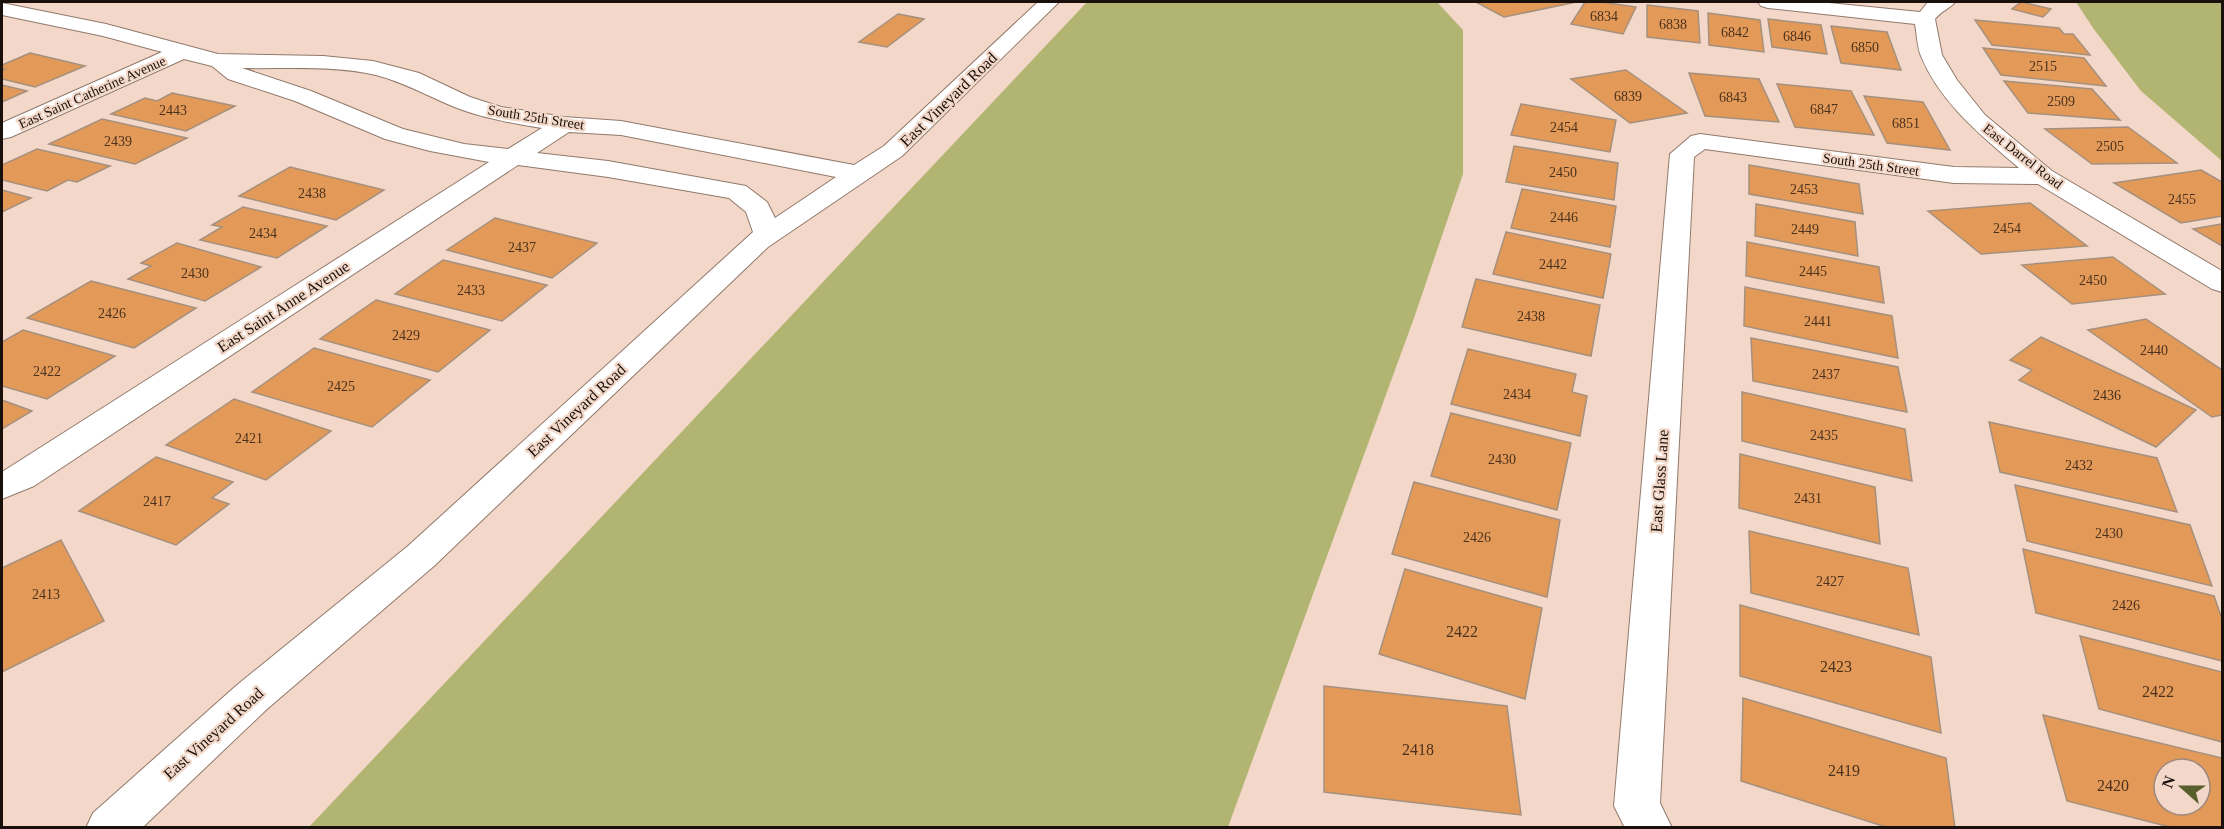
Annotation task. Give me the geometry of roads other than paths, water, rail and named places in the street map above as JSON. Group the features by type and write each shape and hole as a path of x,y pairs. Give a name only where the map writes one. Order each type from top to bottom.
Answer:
{"street":[{"name":"East Vineyard Road","path":"109,828 252,697 421,556 758,241 893,151 1049,2"},
{"path":"1768,2 1925,19 1935,6 1945,2"},
{"name":"South 25th Street","path":"2,9 105,30 183,51 217,62 236,74 303,96 394,134 464,151 620,171 736,192 758,208 768,234"},
{"name":"East Darrel Road","path":"1925,19 1931,55 1947,83 1977,120 2043,176 2223,283"},
{"name":"East Saint Catherine Avenue","path":"2,132 183,51"},
{"name":"South 25th Street","path":"217,62 313,63 373,68 411,78 462,102 497,113 564,124 621,128 859,174"},
{"name":"East Saint Anne Avenue","path":"2,487 22,477 564,124"},
{"path":"620,171 664,137"},
{"name":"South 25th Street","path":"1700,141 1735,144 1954,176 2043,176"},
{"name":"East Glass Lane","path":"1649,828 1637,806 1682,154 1700,141"}]}
